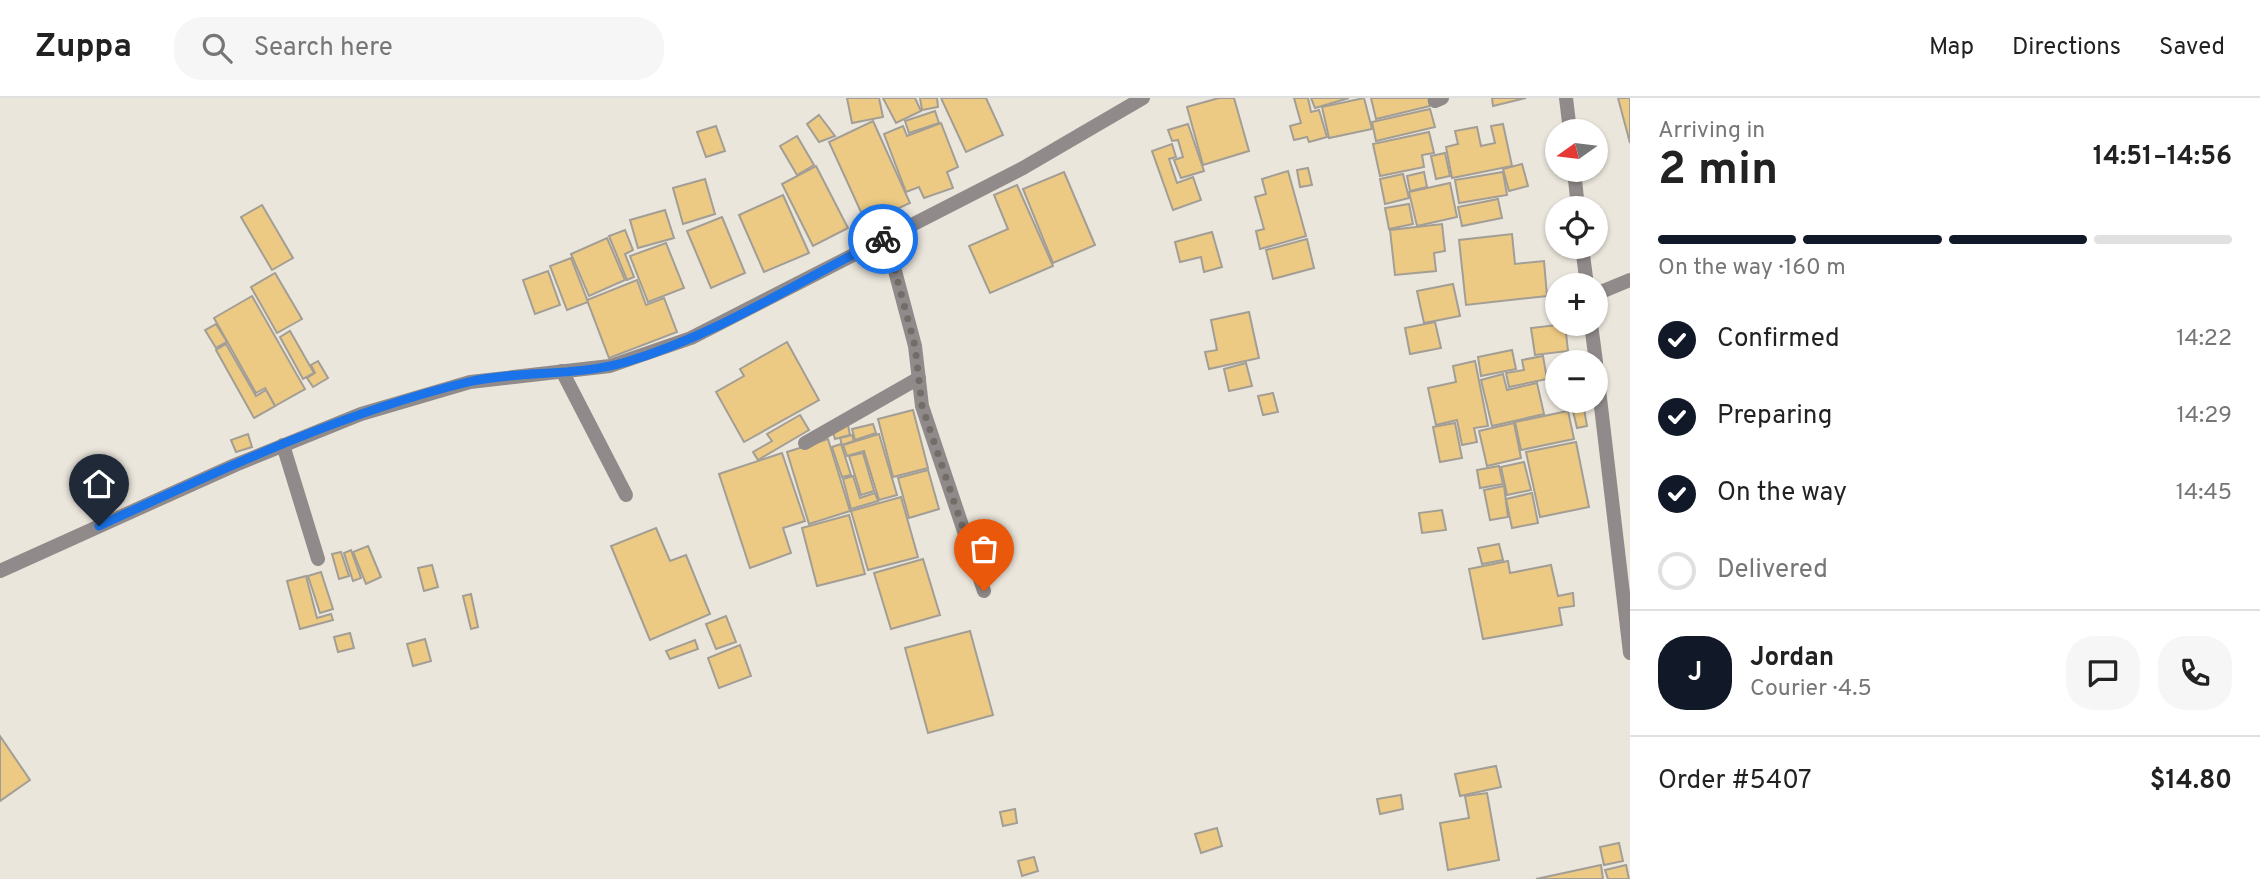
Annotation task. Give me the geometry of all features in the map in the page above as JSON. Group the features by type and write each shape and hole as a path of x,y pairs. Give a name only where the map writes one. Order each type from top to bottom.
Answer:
{"street":[{"path":"0,571 148,503 361,414 470,382 618,364 691,338 1023,168 1143,98"},
{"path":"1566,98 1569,119"},
{"path":"886,237 915,346 922,406 984,591"},
{"path":"1608,289 1630,280"},
{"path":"562,371 626,495"},
{"path":"804,443 919,379"},
{"path":"1602,413 1630,653"},
{"path":"283,445 318,559"}],"building":[{"path":"847,98 879,98 883,117 852,123"},
{"path":"883,98 915,98 921,111 896,123"},
{"path":"920,98 937,98 938,107 922,110"},
{"path":"941,98 986,98 1003,135 966,152"},
{"path":"1219,98 1234,98 1249,151 1203,165 1187,107"},
{"path":"1294,98 1308,98 1311,112 1319,110 1327,137 1309,142 1307,137 1294,140 1290,126 1301,123"},
{"path":"1311,98 1349,98 1315,108"},
{"path":"1364,98 1372,129 1329,138 1322,107"},
{"path":"1371,98 1428,98 1430,106 1376,119"},
{"path":"1492,98 1526,98 1493,106"},
{"path":"1618,98 1630,98 1630,143"},
{"path":"1430,109 1435,127 1376,141 1372,122"},
{"path":"935,111 939,123 909,133 905,121"},
{"path":"819,115 835,136 819,142 807,124"},
{"path":"873,121 910,203 866,223 829,142"},
{"path":"941,123 958,167 947,172 953,188 924,198 919,187 906,192 884,134 903,126 907,136"},
{"path":"1188,124 1204,171 1181,178 1174,160 1183,157 1178,140 1172,141 1168,130"},
{"path":"1503,124 1512,166 1452,178 1446,147 1458,144 1455,131 1477,127 1481,146 1495,143 1491,126"},
{"path":"716,126 725,151 706,157 697,132"},
{"path":"1429,132 1434,153 1422,155 1424,167 1380,176 1373,144"},
{"path":"797,136 814,165 797,175 780,146"},
{"path":"1172,144 1176,157 1169,159 1177,183 1193,177 1201,200 1173,210 1152,151"},
{"path":"1445,153 1450,176 1436,179 1431,156"},
{"path":"1522,164 1528,186 1509,191 1503,169"},
{"path":"816,166 848,228 813,246 782,184"},
{"path":"1308,168 1312,185 1300,187 1297,170"},
{"path":"1288,171 1306,236 1260,249 1256,231 1264,229 1255,197 1266,194 1262,179"},
{"path":"1064,172 1095,245 1053,263 1023,189"},
{"path":"1424,172 1427,187 1410,191 1407,176"},
{"path":"1503,172 1507,195 1459,203 1455,180"},
{"path":"1403,174 1409,198 1385,204 1380,179"},
{"path":"705,179 715,214 683,224 673,188"},
{"path":"1450,183 1457,217 1417,226 1409,192"},
{"path":"1017,185 1053,266 990,293 969,246 1008,229 994,195"},
{"path":"783,195 809,253 764,272 739,215"},
{"path":"1498,199 1502,218 1462,226 1458,207"},
{"path":"1409,204 1413,224 1389,229 1385,208"},
{"path":"262,205 293,258 272,270 241,217"},
{"path":"665,210 674,238 638,248 630,220"},
{"path":"722,217 745,273 711,288 687,231"},
{"path":"1442,224 1445,251 1434,253 1436,271 1395,275 1390,230"},
{"path":"625,230 633,250 625,254 634,277 627,280 609,236"},
{"path":"1212,232 1222,267 1204,272 1201,257 1180,262 1175,242"},
{"path":"1512,234 1515,264 1544,261 1545,296 1466,305 1459,240"},
{"path":"607,238 625,280 589,296 571,254"},
{"path":"1307,239 1314,268 1273,279 1266,250"},
{"path":"666,243 684,288 648,302 630,256"},
{"path":"571,258 588,302 567,310 550,266"},
{"path":"548,271 560,305 535,314 523,280"},
{"path":"275,273 302,319 277,333 251,287"},
{"path":"637,280 646,305 664,298 677,332 609,358 587,300"},
{"path":"1453,284 1460,316 1424,323 1417,291"},
{"path":"252,296 305,389 275,406 265,388 256,393 214,318"},
{"path":"1249,312 1259,358 1209,369 1205,352 1217,350 1211,320"},
{"path":"1435,322 1441,348 1410,354 1405,328"},
{"path":"216,324 227,342 216,348 205,330"},
{"path":"1545,326 1545,336 1566,336 1568,350 1545,350 1545,354 1535,355 1531,328"},
{"path":"290,331 314,373 303,379 280,337"},
{"path":"787,342 819,400 744,442 716,392 744,376 740,369"},
{"path":"226,344 256,396 266,390 275,406 254,418 216,350"},
{"path":"1512,350 1516,369 1481,376 1478,357"},
{"path":"1543,356 1545,379 1509,387 1506,373 1524,370 1522,360"},
{"path":"318,361 328,378 313,387 307,378 315,373 311,365"},
{"path":"1475,361 1488,426 1474,428 1477,442 1462,445 1457,420 1436,425 1428,388 1456,382 1453,366"},
{"path":"1246,363 1252,386 1229,391 1224,369"},
{"path":"1503,374 1507,390 1537,383 1544,414 1492,426 1481,380"},
{"path":"1273,393 1278,412 1263,415 1258,396"},
{"path":"913,410 928,468 893,477 878,419"},
{"path":"1568,413 1574,439 1521,450 1515,422"},
{"path":"1573,413 1585,413 1587,426 1577,428"},
{"path":"800,415 809,430 758,460 753,452 772,441 767,434"},
{"path":"1455,423 1462,458 1440,462 1433,427"},
{"path":"1514,423 1521,458 1487,466 1479,431"},
{"path":"873,424 876,433 855,440 852,429"},
{"path":"848,425 850,435 835,439 832,429"},
{"path":"248,434 252,447 236,452 231,440"},
{"path":"879,434 897,495 879,500 864,451 847,456 843,445"},
{"path":"852,435 854,441 842,445 840,438"},
{"path":"828,439 850,511 809,524 787,452"},
{"path":"1576,442 1589,507 1540,517 1526,452"},
{"path":"841,444 851,475 842,477 832,447"},
{"path":"782,453 805,521 783,528 791,553 750,568 719,474"},
{"path":"863,453 874,491 861,495 849,456"},
{"path":"1524,462 1531,490 1507,495 1501,467"},
{"path":"1499,466 1503,484 1480,488 1477,470"},
{"path":"928,470 939,509 909,518 898,478"},
{"path":"853,476 860,498 875,493 878,501 851,509 843,479"},
{"path":"1504,486 1508,517 1490,520 1484,490"},
{"path":"1532,493 1538,523 1512,528 1506,499"},
{"path":"901,497 918,557 868,570 851,511"},
{"path":"1442,510 1446,530 1422,533 1419,513"},
{"path":"849,515 865,574 817,586 802,528"},
{"path":"656,528 670,561 686,555 710,614 650,640 611,546"},
{"path":"1499,544 1503,560 1482,564 1478,548"},
{"path":"368,546 381,577 366,584 353,552"},
{"path":"351,550 361,578 353,581 344,553"},
{"path":"341,552 349,576 339,579 332,554"},
{"path":"923,559 940,615 891,629 874,573"},
{"path":"1508,561 1510,573 1551,565 1558,596 1573,593 1574,606 1559,608 1562,625 1483,639 1469,569"},
{"path":"432,565 438,587 424,591 418,568"},
{"path":"321,572 333,609 320,613 308,576"},
{"path":"306,576 317,618 331,614 333,620 300,629 287,581"},
{"path":"471,594 478,627 471,629 463,596"},
{"path":"726,616 736,642 716,649 706,624"},
{"path":"970,631 993,715 928,733 905,648"},
{"path":"350,633 354,648 338,652 334,637"},
{"path":"425,639 431,661 413,666 407,644"},
{"path":"695,640 698,649 670,659 666,651"},
{"path":"740,645 751,676 719,688 708,658"},
{"path":"0,736 30,780 0,801"},
{"path":"1496,766 1501,787 1460,796 1455,774"},
{"path":"1487,793 1499,860 1448,870 1440,823 1469,818 1465,796"},
{"path":"1401,795 1403,809 1380,814 1377,799"},
{"path":"1015,809 1017,823 1003,826 1000,812"},
{"path":"1217,828 1222,846 1201,853 1195,834"},
{"path":"1619,843 1623,861 1604,865 1600,847"},
{"path":"1034,857 1038,871 1022,876 1018,861"},
{"path":"1601,865 1603,879 1536,879"},
{"path":"1626,865 1629,879 1608,879 1605,870"}],"way so far":[{"path":"883,239 886,237 915,346 922,406 984,591"}],"route":[{"path":"99,526 235,465 361,414 405,400 491,378 610,366 648,354 691,338 883,239"}]}
